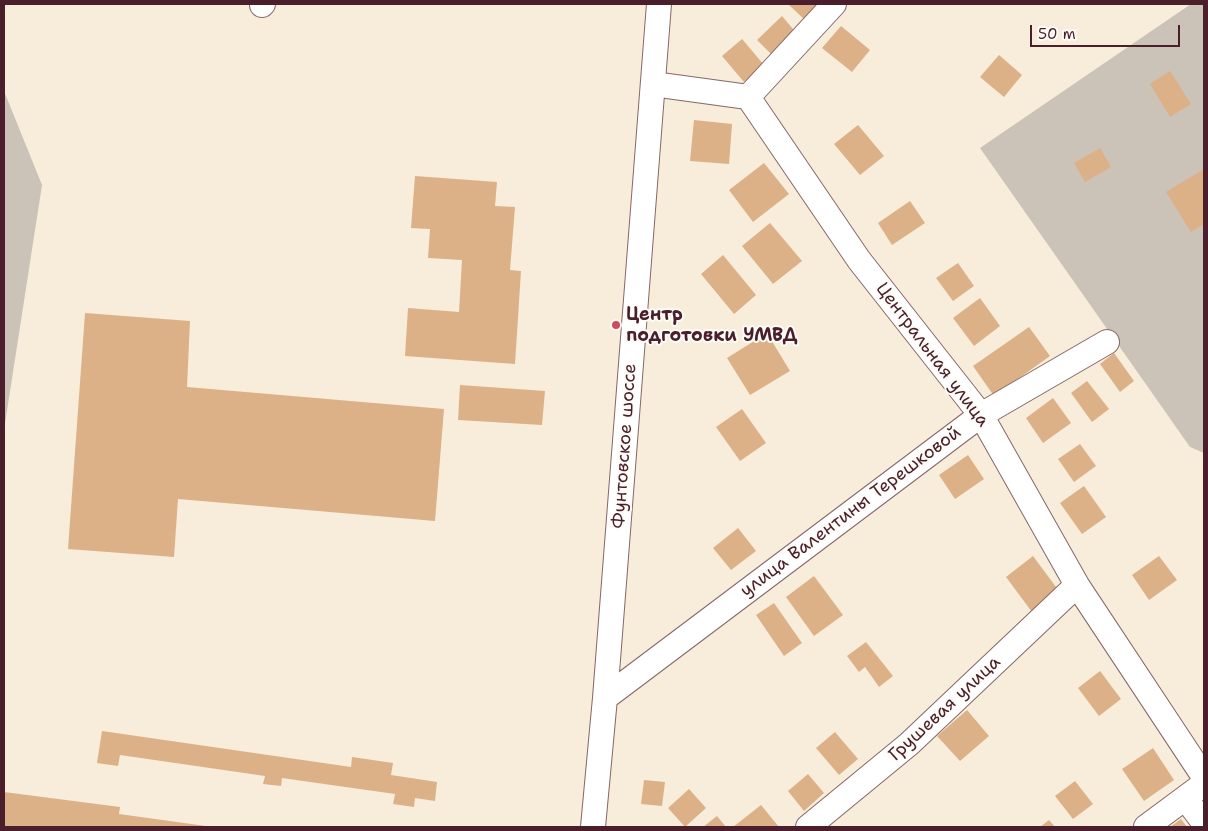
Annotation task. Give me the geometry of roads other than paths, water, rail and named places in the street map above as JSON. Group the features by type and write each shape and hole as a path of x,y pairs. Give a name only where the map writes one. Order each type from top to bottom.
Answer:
{"street":[{"name":"Фунтовское шоссе","path":"593,827 605,698 659,4"},
{"path":"653,84 748,97 834,4"},
{"name":"Центральная улица","path":"748,97 859,260 981,414 1077,585 1204,777"},
{"name":"улица Валентины Терешковой","path":"605,698 981,414 1107,342"},
{"name":"Грушевая улица","path":"808,827 909,744 1077,585"},
{"path":"1146,827 1204,784"},
{"path":"1185,798 1204,823"}],"place":[{"name":"Центр подготовки УМВД","path":"616,325"}]}
